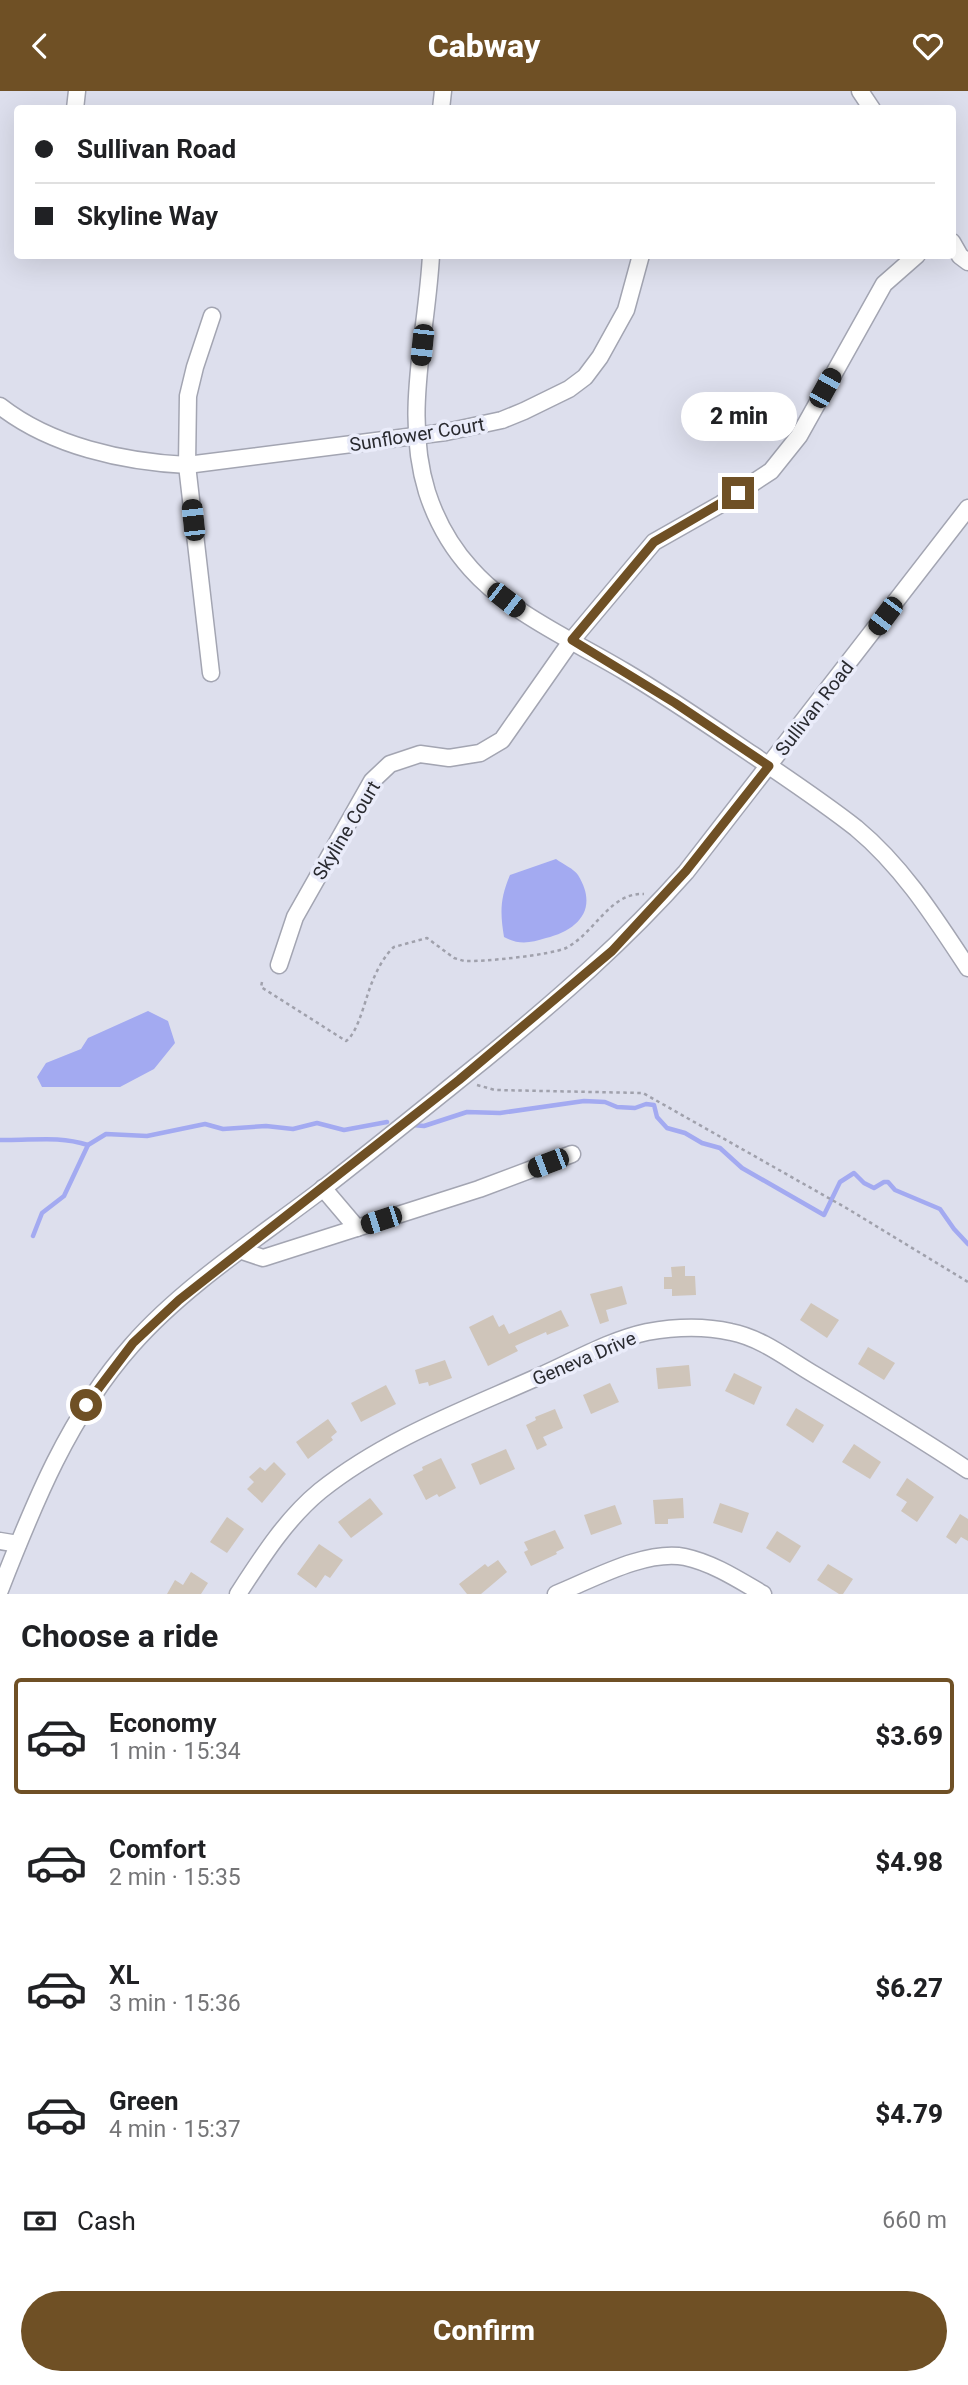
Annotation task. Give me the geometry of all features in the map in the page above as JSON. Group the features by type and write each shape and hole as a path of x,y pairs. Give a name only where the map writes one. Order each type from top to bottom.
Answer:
{"street":[{"path":"956,249 968,263"},
{"path":"431,259 417,393 420,464 442,530 471,571 521,611 675,703 827,806 871,841 903,875 968,968"},
{"name":"Sunflower Court","path":"0,406 48,435 76,445 150,463 187,465 446,432 502,420 569,389 584,377 600,357 626,310 640,259"},
{"name":"Skyline Court","path":"279,965 295,917 372,781 390,764 420,754 449,758 480,753 502,740 572,640 654,542 721,504 771,471 799,436 884,283 912,259"},
{"path":"211,673 187,465 188,396 212,316"},
{"name":"Sullivan Road","path":"0,1590 65,1439 133,1343 179,1300 459,1080 576,983 657,905 769,766 968,508"},
{"path":"242,1251 263,1258 479,1189 572,1154"},
{"path":"323,1188 357,1228"},
{"name":"Geneva Drive","path":"238,1594 277,1536 295,1516 318,1493 373,1454 414,1432 566,1364 644,1333 704,1329 734,1332 752,1339 968,1470"},
{"path":"0,1541 18,1544"},
{"path":"556,1594 627,1565 667,1557 683,1557 708,1565 763,1594"}],"path":[{"path":"262,982 261,987 346,1041 351,1038 359,1020 373,978 394,947 427,938 454,958 464,961 549,952 565,949 579,940 600,921 612,904 631,894 643,894 657,905"},
{"path":"459,1080 495,1090 643,1093 848,1209 968,1282"}],"water":[{"path":"556,859 578,875 584,887 586,908 582,916 567,930 540,940 520,942 504,937 502,906 510,875"},
{"path":"148,1011 168,1021 175,1043 154,1069 120,1087 42,1087 37,1077 46,1063 81,1049 88,1038"}],"building":[{"path":"685,1266 685,1276 695,1276 696,1295 672,1296 672,1289 664,1289 664,1277 672,1277 671,1267"},
{"path":"622,1286 627,1304 606,1310 609,1321 600,1324 590,1294"},
{"path":"811,1303 839,1320 827,1338 800,1320"},
{"path":"561,1310 569,1326 547,1335 546,1332 515,1346 518,1351 488,1366 469,1327 493,1315 499,1327 504,1324 509,1334"},
{"path":"868,1347 895,1363 884,1380 858,1364"},
{"path":"445,1360 452,1378 429,1386 428,1382 419,1384 415,1370"},
{"path":"689,1365 691,1386 658,1389 656,1368"},
{"path":"734,1373 762,1387 754,1405 725,1391"},
{"path":"610,1383 619,1402 591,1414 583,1395"},
{"path":"386,1385 396,1404 361,1422 351,1403"},
{"path":"796,1408 824,1425 813,1443 786,1425"},
{"path":"555,1409 563,1428 543,1437 547,1445 537,1450 526,1425 536,1420 535,1417"},
{"path":"328,1419 337,1432 331,1437 333,1440 308,1459 296,1442"},
{"path":"854,1444 881,1462 870,1479 842,1462"},
{"path":"506,1449 515,1469 480,1485 471,1464"},
{"path":"441,1458 456,1488 426,1500 413,1475 423,1470 422,1467"},
{"path":"274,1462 286,1474 262,1503 247,1489 254,1482 249,1477 260,1467 265,1471"},
{"path":"907,1478 934,1497 917,1522 901,1511 907,1502 896,1495"},
{"path":"370,1498 383,1514 351,1538 338,1522"},
{"path":"683,1498 684,1518 668,1519 668,1524 655,1524 653,1500"},
{"path":"720,1503 749,1513 742,1533 713,1523"},
{"path":"615,1505 622,1524 591,1535 584,1515"},
{"path":"960,1514 968,1519 968,1541 961,1537 956,1544 946,1537"},
{"path":"227,1517 244,1529 227,1553 210,1542"},
{"path":"555,1530 564,1548 531,1566 524,1552 528,1550 524,1542"},
{"path":"777,1531 801,1546 790,1563 766,1548"},
{"path":"319,1544 343,1560 330,1578 325,1575 316,1588 297,1574"},
{"path":"498,1560 507,1572 481,1594 467,1594 459,1584 485,1564 488,1567"},
{"path":"828,1564 853,1579 843,1594 817,1580"},
{"path":"191,1572 208,1583 201,1594 167,1594 175,1580 183,1585"}],"waterway":[{"path":"412,1125 424,1126 467,1112 500,1113 584,1101 605,1102 617,1107 654,1105 657,1117 667,1128 720,1148 742,1168 824,1215 840,1182 854,1173 874,1188 888,1182 895,1190 940,1209 968,1244"},
{"path":"33,1236 42,1213 64,1196 88,1145 106,1134 147,1136 205,1124 223,1129 266,1126 293,1129 317,1123 344,1130 387,1122"},
{"path":"0,1140 55,1139 88,1145"}],"route":[{"path":"86,1405 133,1343 179,1300 459,1080 612,951 639,925 686,871 769,766 675,703 572,640 654,542 738,493"}]}
